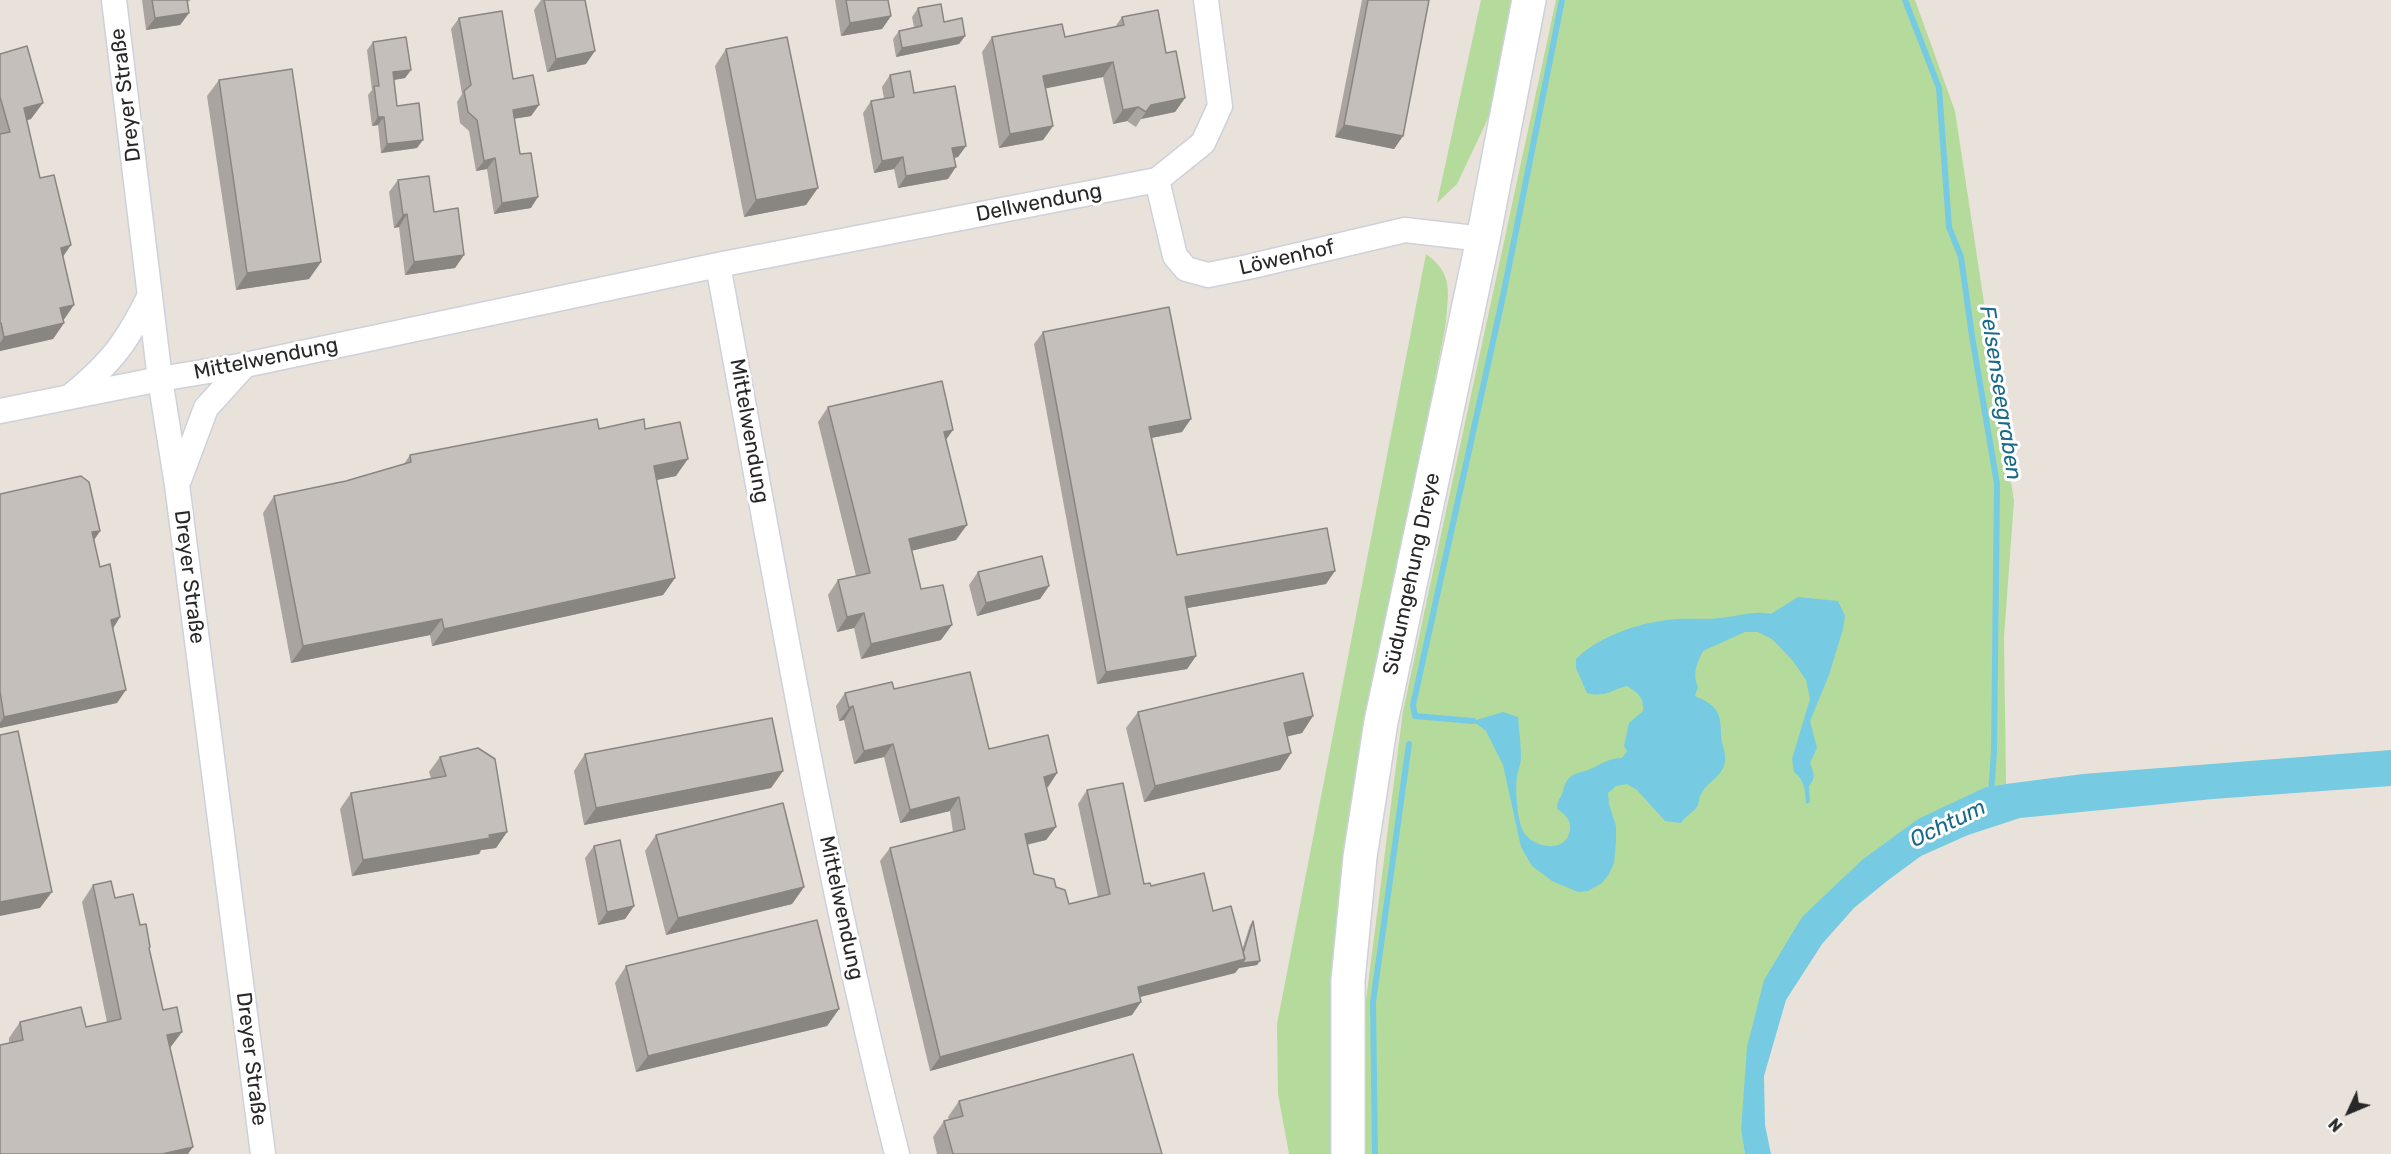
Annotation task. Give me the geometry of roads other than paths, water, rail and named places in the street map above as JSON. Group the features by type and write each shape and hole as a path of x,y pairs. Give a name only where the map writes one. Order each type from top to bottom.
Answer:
{"main road":[{"name":"Südumgehung Dreye","path":"1348,1154 1348,980 1360,857 1382,722 1483,239 1529,0"}],"street":[{"name":"Dreyer Straße","path":"114,0 160,379 177,485 263,1154"},
{"name":"Dellwendung","path":"718,266 1157,180 1203,143 1220,106 1206,0"},
{"name":"Löwenhof","path":"1157,180 1175,256 1186,269 1208,275 1406,230 1483,239"},
{"name":"Mittelwendung","path":"0,411 160,379 245,365 718,266 811,767 880,1090 897,1154"},
{"path":"70,397 100,372 121,348 150,295"},
{"path":"177,485 206,408 245,365"}],"water":[{"path":"1798,597 1838,601 1845,616 1829,675 1810,721 1817,748 1810,763 1814,775 1809,786 1810,802 1806,804 1804,786 1794,772 1792,759 1810,699 1806,680 1793,661 1772,639 1758,632 1745,632 1703,651 1697,664 1695,678 1698,687 1695,696 1708,702 1718,714 1725,757 1724,766 1701,794 1698,806 1681,823 1665,821 1637,790 1627,784 1616,786 1608,793 1616,826 1614,863 1602,883 1588,891 1578,892 1552,881 1532,866 1521,847 1503,765 1486,731 1473,721 1503,712 1518,717 1521,762 1517,776 1516,796 1521,826 1528,837 1535,842 1543,845 1558,845 1569,835 1569,821 1557,809 1565,784 1575,774 1622,758 1627,751 1624,746 1629,723 1643,711 1640,696 1627,686 1604,694 1587,693 1576,668 1576,659 1597,643 1637,626 1665,620 1715,619 1758,613 1771,614"},
{"name":"Ochtum","path":"2391,750 2391,786 2213,799 2020,818 1968,835 1921,856 1854,908 1822,944 1786,1000 1764,1076 1765,1125 1771,1154 1745,1154 1741,1131 1747,1047 1764,980 1802,917 1862,860 1918,819 1986,787 2006,784 2083,774"}],"waterway":[{"path":"1473,721 1415,716 1413,705 1503,296 1562,0"},
{"name":"Felsenseegraben","path":"1905,0 1939,88 1949,227 1961,257 1997,484 1994,751 1991,794"},
{"path":"1375,1154 1373,1002 1409,744"}]}
